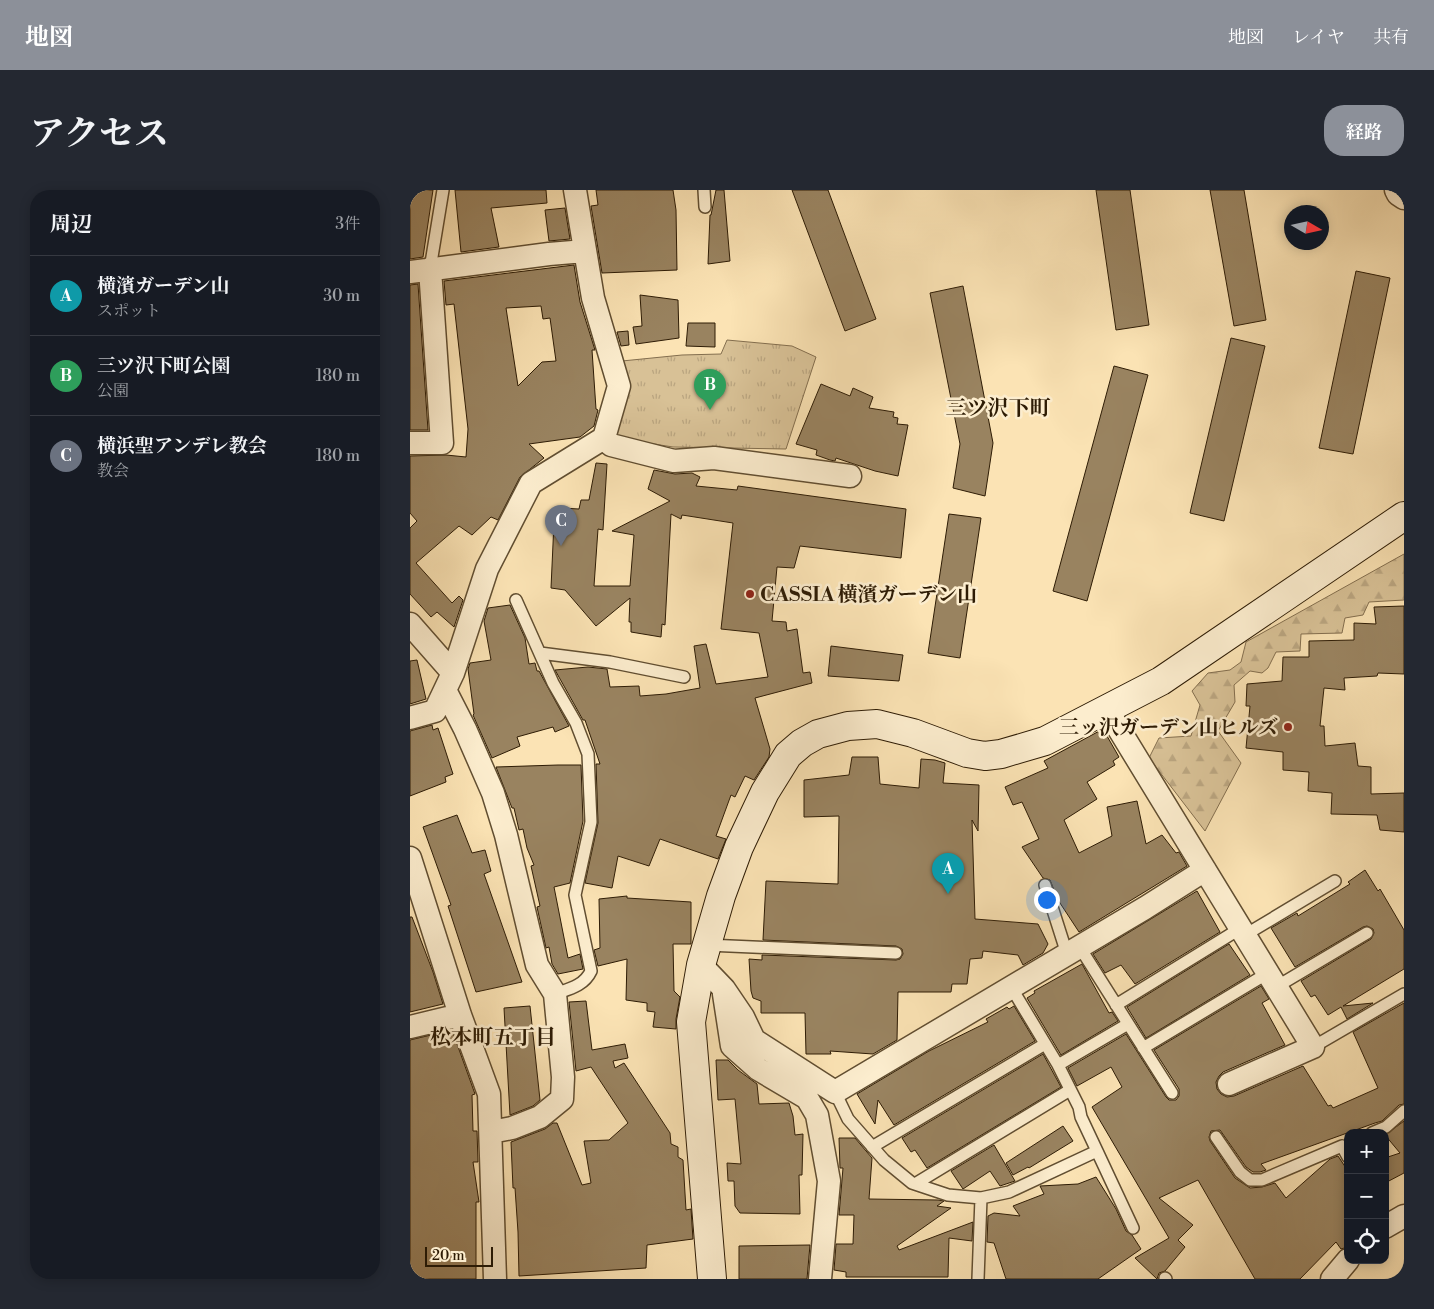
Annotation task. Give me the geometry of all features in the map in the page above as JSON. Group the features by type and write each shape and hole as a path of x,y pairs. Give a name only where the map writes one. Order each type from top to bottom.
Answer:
{"street":[{"path":"410,718 435,711 449,682 484,591 487,569 530,483 604,438 619,386 593,298 575,190"},
{"path":"1396,190 1404,198"},
{"path":"410,443 442,442 420,271 585,251"},
{"path":"604,438 611,445 674,460 714,458 850,476"},
{"path":"712,1279 691,1022 704,955 739,847 765,792 788,755 802,743 818,734 848,726 877,724 913,733 967,753 985,756 1001,754 1045,740 1161,681 1404,516"},
{"path":"410,624 449,682 465,729 493,793 506,835 537,965 555,994 563,1077 562,1099 540,1117 512,1128 491,1132"},
{"path":"1106,708 1313,1047 1229,1084"},
{"path":"410,858 460,1015 489,1094 495,1279"},
{"path":"704,955 743,1017 754,1040 835,1092 1145,908 1205,870"},
{"path":"724,989 732,1046 758,1069 807,1098 817,1115 829,1181 820,1279"},
{"path":"410,1027 460,1015"},
{"path":"1332,1279 1345,1264"}],"lane":[{"path":"420,271 443,190"},
{"path":"704,190 705,207"},
{"path":"516,600 553,683 576,723 588,754 590,822 575,895 590,971 588,978 577,986 555,994"},
{"path":"540,652 610,662 684,677"},
{"path":"1116,1005 1243,931 1335,881"},
{"path":"1045,885 1073,950 1116,1005 1172,1093"},
{"path":"1143,1048 1272,980 1367,933"},
{"path":"704,955 896,953"},
{"path":"1011,987 1058,1065 1133,1228"},
{"path":"1313,1047 1404,994"},
{"path":"1058,1065 1128,1024"},
{"path":"872,1147 1045,1044"},
{"path":"915,1184 1070,1090"},
{"path":"835,1092 848,1119 884,1160 915,1184 948,1195 981,1198 1009,1192 1097,1151"},
{"path":"1381,1129 1404,1110"},
{"path":"1216,1137 1240,1172 1250,1180 1262,1180 1344,1144"},
{"path":"978,1279 981,1198"}],"green space":[{"path":"727,340 792,346 816,357 786,449 673,447 616,438 622,361 682,355 721,354"},
{"path":"1404,554 1404,600 1369,602 1363,615 1345,618 1342,633 1301,634 1300,651 1276,652 1268,668 1262,673 1250,671 1234,685 1235,702 1218,731 1241,763 1205,831 1149,758 1159,738 1191,736 1200,705 1192,691 1208,673 1230,670 1241,662 1246,642"}],"building":[{"path":"410,190 433,190 423,257 410,259"},
{"path":"455,190 546,190 547,203 491,208 499,247 461,252"},
{"path":"596,190 673,190 676,210 677,270 602,273 591,206 598,205"},
{"path":"716,190 724,190 730,261 708,264 710,215"},
{"path":"792,190 828,190 876,319 845,331"},
{"path":"1096,190 1130,190 1149,325 1116,330"},
{"path":"1210,190 1244,190 1266,320 1234,326"},
{"path":"565,208 570,239 549,241 545,210"},
{"path":"574,265 580,302 595,350 592,350 596,409 598,410 594,426 580,437 529,444 544,458 520,477 498,520 491,517 472,535 459,526 416,563 452,603 459,596 463,600 454,627 437,612 431,617 410,594 410,528 417,521 410,513 410,456 446,455 466,457 468,429 454,304 446,305 444,281","holes":["541,306 543,319 550,318 556,361 542,362 518,386 506,308"]},
{"path":"1356,271 1390,278 1353,454 1319,448"},
{"path":"418,284 428,430 410,430 410,285"},
{"path":"963,286 993,443 985,496 953,488 960,444 930,293"},
{"path":"640,295 678,300 679,338 636,344 633,327 642,326"},
{"path":"688,323 715,323 715,347 686,346"},
{"path":"628,331 629,345 621,346 617,332"},
{"path":"1231,338 1265,346 1224,521 1190,513"},
{"path":"1114,366 1148,375 1087,601 1053,591"},
{"path":"821,384 850,396 853,388 873,397 869,408 894,412 893,417 898,418 897,424 908,425 898,476 875,471 836,458 835,461 830,460 816,455 817,450 796,444"},
{"path":"596,463 607,464 603,530 598,529 594,586 630,586 634,535 612,531 670,501 648,489 654,470 675,474 692,473 700,477 696,486 737,490 738,486 906,509 901,558 800,546 794,568 777,567 772,621 786,622 787,631 797,629 803,673 810,672 812,683 755,698 770,749 769,757 754,780 745,776 735,797 731,795 716,836 726,839 718,859 660,839 649,866 618,856 612,888 585,883 598,823 596,764 600,764 585,720 583,720 555,670 588,667 607,669 610,687 639,686 640,696 666,694 700,688 694,646 706,644 716,684 768,677 759,633 721,629 733,523 682,515 681,519 671,514 665,625 662,624 661,637 631,632 631,622 629,622 630,598 596,626 565,590 551,588 554,522 558,522 561,508 579,509 581,500 589,500"},
{"path":"949,514 981,518 960,658 928,653"},
{"path":"510,605 525,638 529,664 535,663 537,671 539,671 569,726 555,732 553,727 517,737 520,746 492,758 473,715 468,669 470,663 491,660 484,621 488,608"},
{"name":"三ッ沢ガーデン山ヒルズ","path":"1404,606 1404,674 1378,673 1377,676 1344,678 1345,690 1324,688 1320,726 1324,726 1325,746 1355,743 1358,766 1371,767 1371,794 1404,793 1404,832 1380,830 1377,815 1331,814 1332,793 1308,791 1309,772 1283,770 1283,752 1246,748 1250,706 1246,706 1247,684 1282,681 1283,657 1309,657 1309,641 1354,640 1354,623 1376,624 1374,607"},
{"path":"831,646 903,655 899,681 828,676"},
{"path":"417,660 426,699 410,704 410,661"},
{"path":"432,725 433,730 438,728 453,774 445,777 446,782 410,796 410,731"},
{"path":"1103,729 1119,757 1113,761 1115,765 1087,782 1097,799 1064,820 1079,853 1112,836 1107,807 1137,801 1146,844 1162,835 1176,853 1179,852 1187,866 1079,932 1058,900 1050,880 1043,878 1022,847 1039,839 1022,802 1013,805 1005,787 1048,768 1044,761"},
{"path":"852,757 878,757 880,784 919,788 921,759 945,763 943,783 979,785 978,831 972,820 975,919 1038,924 1048,944 1043,953 1023,965 1018,955 983,951 982,958 970,959 967,984 952,984 951,992 898,992 897,1040 873,1054 830,1051 831,1054 806,1054 805,1013 761,1013 761,1001 753,998 751,991 749,959 762,960 762,955 896,960 900,959 903,954 902,949 896,946 763,940 766,881 838,884 839,816 804,817 804,780 849,775"},
{"path":"581,765 583,821 570,883 554,887 568,958 580,954 583,969 558,974 552,964 549,947 546,948 537,907 540,906 531,866 534,865 527,848 523,829 519,830 514,808 512,808 496,767"},
{"path":"457,815 472,853 485,850 491,871 484,874 522,982 476,992 448,906 451,905 423,827"},
{"path":"1365,870 1378,891 1380,889 1404,930 1404,969 1343,1006 1373,1003 1347,1019 1341,1007 1328,1015 1315,995 1311,997 1301,981 1371,939 1374,933 1373,929 1367,926 1363,927 1295,967 1271,928 1297,913 1298,916 1350,884 1348,882"},
{"path":"1197,891 1220,932 1135,984 1121,965 1105,973 1093,954"},
{"path":"627,896 627,898 691,902 691,944 673,944 674,991 680,997 676,1029 653,1027 655,1012 647,1011 647,1003 626,1000 627,959 598,966 594,950 600,948 599,899"},
{"path":"410,917 412,917 433,972 443,1004 410,1012"},
{"path":"1229,944 1250,975 1146,1038 1127,1007"},
{"path":"1082,964 1109,1013 1112,1012 1118,1021 1061,1055 1027,998 1035,993 1034,991"},
{"path":"1261,986 1269,999 1262,1003 1285,1045 1223,1072 1216,1082 1217,1089 1227,1097 1234,1096 1303,1066 1328,1106 1331,1105 1333,1108 1378,1088 1353,1032 1404,1003 1404,1104 1399,1105 1382,1121 1358,1129 1344,1129 1344,1134 1261,1164 1266,1170 1260,1172 1253,1172 1246,1167 1220,1130 1211,1131 1209,1137 1235,1178 1250,1188 1275,1183 1286,1198 1330,1159 1338,1156 1344,1165 1344,1248 1341,1249 1336,1242 1300,1279 1255,1279 1198,1180 1159,1198 1193,1225 1178,1240 1185,1247 1165,1271 1159,1273 1157,1279 1135,1258 1169,1238 1092,1107 1122,1087 1111,1067 1077,1086 1068,1068 1126,1034 1166,1097 1169,1100 1176,1100 1179,1096 1179,1089 1154,1050"},
{"path":"586,1001 592,1050 625,1044 628,1058 613,1061 615,1068 624,1063 670,1133 671,1144 678,1147 678,1157 683,1160 686,1210 691,1209 693,1239 647,1245 646,1268 519,1276 518,1232 515,1188 513,1188 511,1142 545,1129 553,1123 557,1123 582,1185 591,1183 584,1141 609,1140 628,1123 591,1067 576,1071 569,1002"},
{"path":"530,1006 540,1100 533,1106 510,1115 504,1008"},
{"path":"1014,1006 1035,1041 894,1125 878,1100 875,1124 857,1094 929,1051 988,1022 986,1019 1007,1007 1009,1009"},
{"path":"452,1030 475,1094 472,1095 473,1131 477,1131 478,1162 473,1162 479,1202 476,1202 476,1279 410,1279 410,1040"},
{"path":"1043,1054 1061,1087 927,1168 915,1150 911,1152 902,1138"},
{"path":"716,1060 728,1060 757,1084 759,1104 789,1103 793,1116 795,1135 803,1134 802,1175 799,1175 800,1214 740,1213 735,1206 734,1181 728,1181 727,1163 741,1164 735,1099 718,1100"},
{"path":"1404,1121 1404,1173 1389,1181 1389,1157 1400,1153 1389,1140 1389,1132"},
{"path":"1063,1126 1073,1141 1029,1168 1013,1175 1006,1163"},
{"path":"839,1138 855,1138 872,1158 869,1199 938,1200 944,1201 937,1206 951,1208 897,1246 899,1250 973,1222 972,1241 949,1238 948,1277 846,1277 846,1272 834,1270 836,1244 853,1244 854,1215 839,1215 843,1168 840,1168"},
{"path":"994,1145 1015,1181 1000,1186 990,1171 963,1189 951,1171"},
{"path":"1096,1177 1116,1209 1126,1231 1132,1235 1141,1249 1098,1279 1006,1279 994,1243 987,1242 988,1216 994,1213 1020,1216 1013,1206 1044,1194 1040,1186 1078,1184"},
{"path":"810,1245 807,1279 739,1279 739,1246"}],"place":[{"name":"三ツ沢下町公園","path":"710,410"},
{"name":"横浜聖アンデレ教会","path":"561,546"},
{"name":"CASSIA 横濱ガーデン山","path":"750,594"},
{"name":"三ッ沢ガーデン山ヒルズ","path":"1288,727"},
{"name":"横濱ガーデン山","path":"948,894"}],"district":[{"name":"三ツ沢下町","path":"998,408"},
{"name":"松本町五丁目","path":"493,1037"}]}
